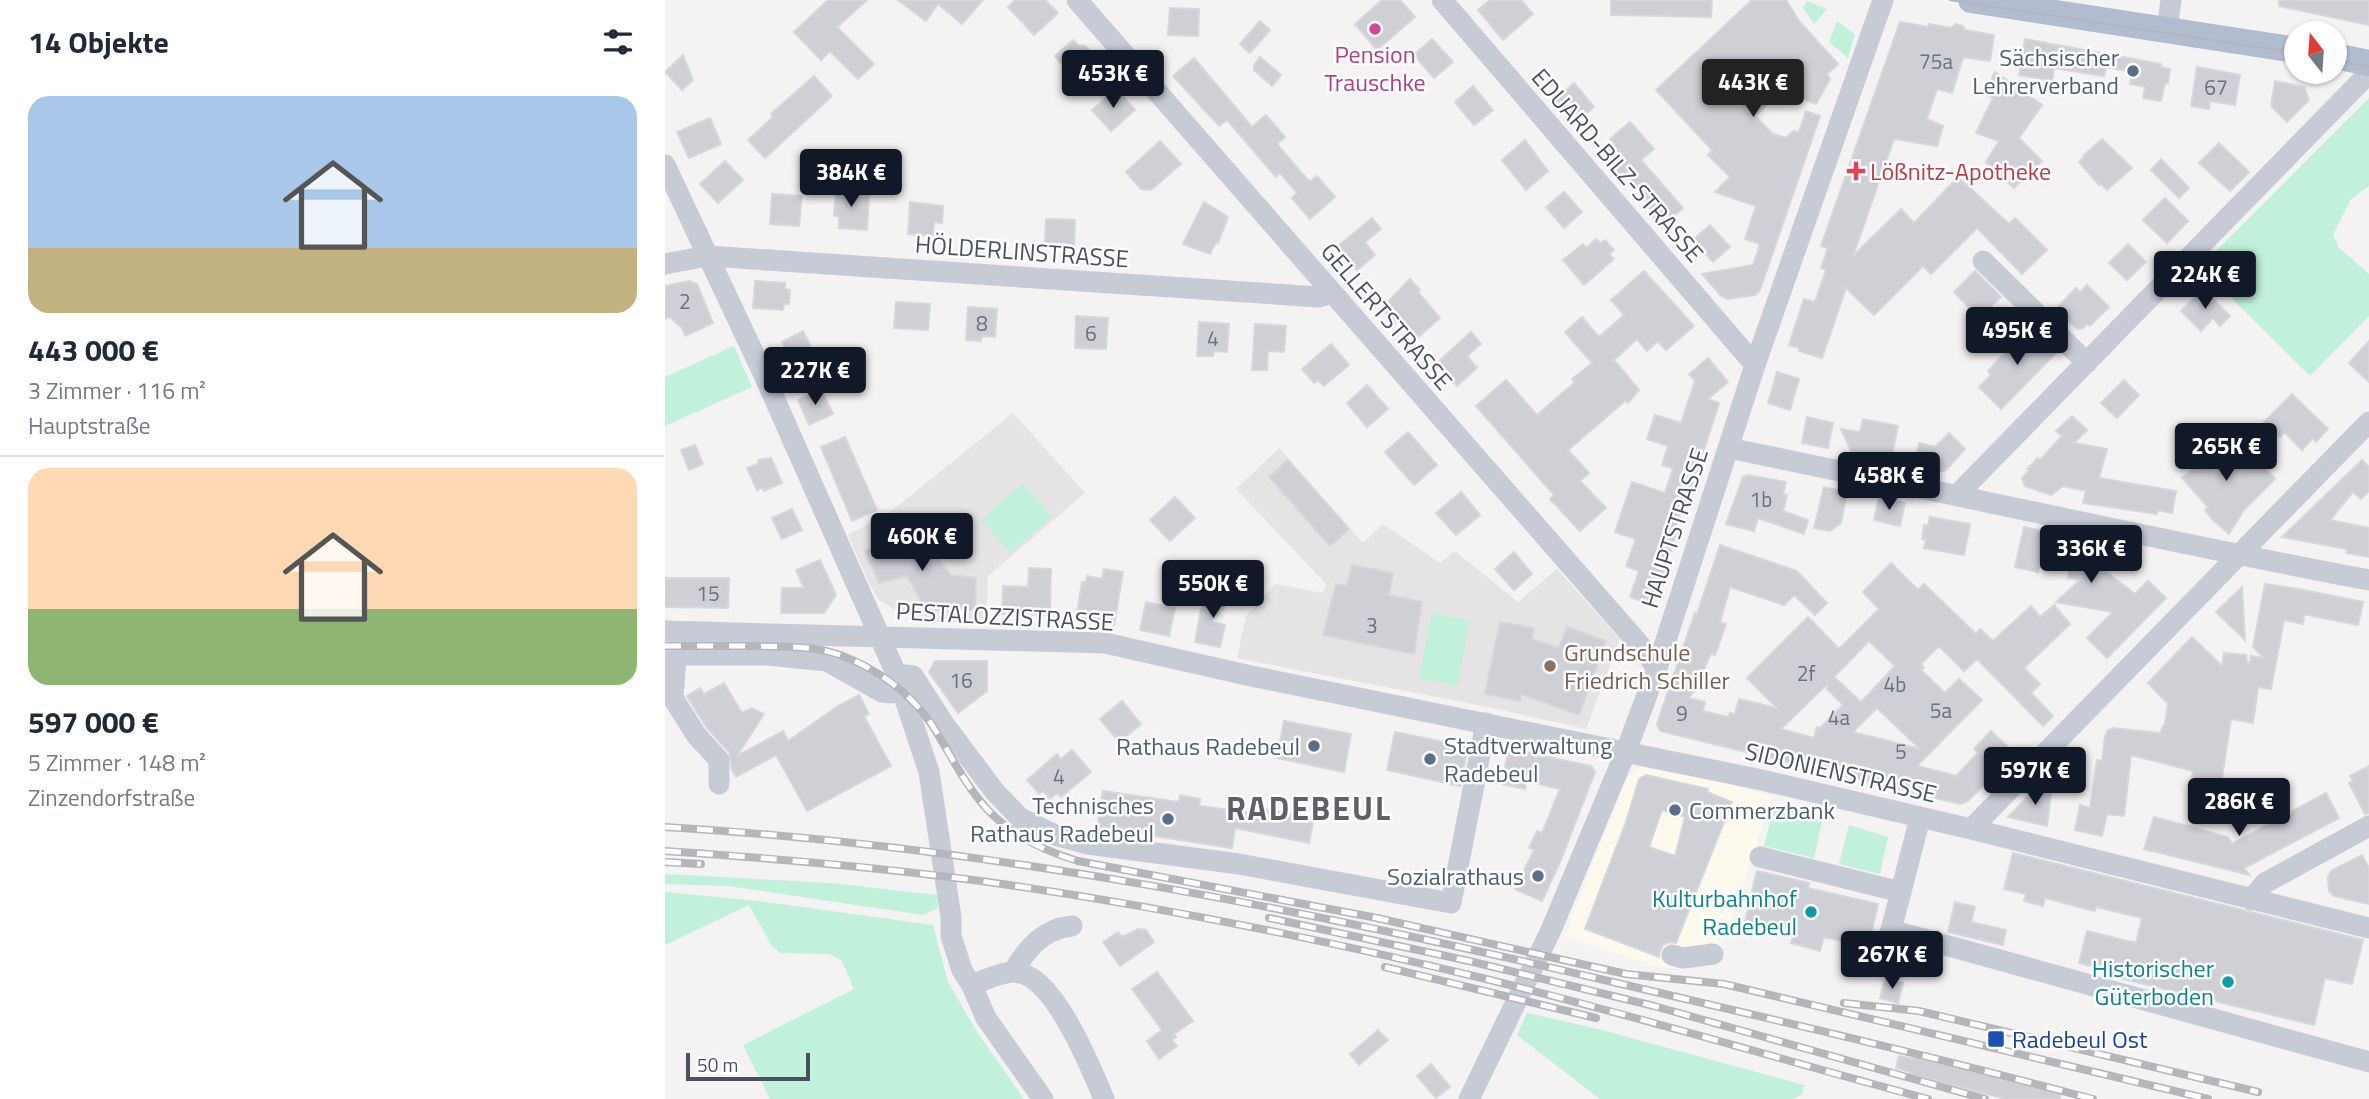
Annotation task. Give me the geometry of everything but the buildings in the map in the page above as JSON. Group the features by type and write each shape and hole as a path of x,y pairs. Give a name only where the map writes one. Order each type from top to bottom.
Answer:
{"main road":[{"path":"1972,0 2284,48"},
{"path":"2347,58 2369,63"}],"street":[{"name":"GELLERTSTRASSE","path":"1077,0 1657,667"},
{"name":"EDUARD-BILZ-STRASSE","path":"1442,0 1755,365"},
{"name":"HAUPTSTRASSE","path":"1469,1099 1551,930 1626,751 1657,667 1755,365 1883,0"},
{"path":"2167,31 2171,0"},
{"path":"1958,494 2369,73"},
{"path":"665,165 764,376 900,685 929,772 955,954 986,1018 1043,1099"},
{"name":"HÖLDERLINSTRASSE","path":"665,264 708,256 1319,297 1332,293"},
{"path":"1983,261 2087,363"},
{"path":"1971,829 2369,422"},
{"path":"1728,448 2369,580"},
{"path":"842,635 864,603"},
{"name":"PESTALOZZISTRASSE","path":"665,631 1105,643 1251,676 1626,751"},
{"path":"719,785 719,760 697,736 673,698 671,655 767,655 827,661 882,692 891,693 900,685 905,675 913,676 974,766 1020,818 1055,835 1088,844 1240,864 1451,903 1486,723"},
{"name":"SIDONIENSTRASSE","path":"1626,751 1971,829 2369,928"},
{"path":"1920,818 1888,938 2369,1062"},
{"path":"2251,900 2273,877 2369,826"},
{"path":"1760,858 1901,892"},
{"path":"1013,972 1023,955 1038,939 1057,928 1072,926"},
{"path":"1672,955 1683,958 1713,954"},
{"path":"972,986 1013,972 1022,974 1045,989 1065,1017 1104,1099"}],"shaded area":[{"path":"1013,413 1085,493 988,576 986,622 935,622 900,613 878,599 848,535 889,513"},
{"path":"1279,448 1363,543 1383,524 1440,563 1455,551 1518,602 1557,569 1620,639 1586,729 1237,658 1246,616 1275,584 1323,593 1326,584 1236,489"},
{"path":"1648,762 1772,796 1734,914 1712,965 1660,967 1564,936 1628,776"}],"green space":[{"path":"1807,1 1827,9 1814,24 1803,8"},
{"path":"1837,21 1855,34 1848,58 1829,42"},
{"path":"2369,98 2369,186 2351,199 2333,235 2339,248 2369,274 2369,316 2310,376 2200,267"},
{"path":"734,346 752,387 665,426 665,377"},
{"path":"1023,483 1052,517 1010,553 981,520"},
{"path":"1432,613 1470,621 1457,686 1419,678"},
{"path":"1774,806 1823,818 1814,858 1764,846"},
{"path":"1849,825 1888,837 1880,874 1839,864"},
{"path":"665,874 831,883 937,895 938,908 923,915 728,886 665,884"},
{"path":"665,892 758,901 933,925 948,982 977,1032 1024,1099 770,1099 743,1045 854,989 842,961 829,954 780,953 772,946 749,905 665,945"},
{"path":"1527,1013 1598,1029 1804,1085 1802,1094 1794,1099 1600,1099 1517,1035"}],"tram line":[{"path":"1950,0 2284,51"},
{"path":"2347,62 2369,67"}],"railway":[{"path":"665,646 807,648 840,655 867,667 914,702 932,725 971,789 997,819 1029,841 1078,861 1377,918 1626,974 1724,984 2208,1099"},
{"path":"665,827 905,849 1025,865 1263,906 1617,983 2093,1099"},
{"path":"665,851 823,863 981,881 1237,924 1427,965 1545,994 1928,1099"},
{"path":"665,862 701,864"},
{"path":"1269,918 1469,961 1654,1006 1985,1099"},
{"path":"1385,967 1596,1018"},
{"path":"1844,1003 1919,1011 2258,1092"}],"place":[{"name":"Pension Trauschke","path":"1375,29"},
{"name":"Sächsischer Lehrerverband","path":"2133,71"},
{"name":"Lößnitz-Apotheke","path":"1856,171"},
{"name":"Grundschule Friedrich Schiller","path":"1550,666"},
{"name":"Rathaus Radebeul","path":"1314,746"},
{"name":"Stadtverwaltung Radebeul","path":"1430,759"},
{"name":"Commerzbank","path":"1675,810"},
{"name":"Technisches Rathaus Radebeul","path":"1168,819"},
{"name":"Sozialrathaus","path":"1538,876"},
{"name":"Kulturbahnhof Radebeul","path":"1811,912"},
{"name":"Historischer Güterboden","path":"2228,982"},
{"name":"Radebeul Ost","path":"1996,1039"}],"district":[{"name":"RADEBEUL","path":"1309,808"}]}
